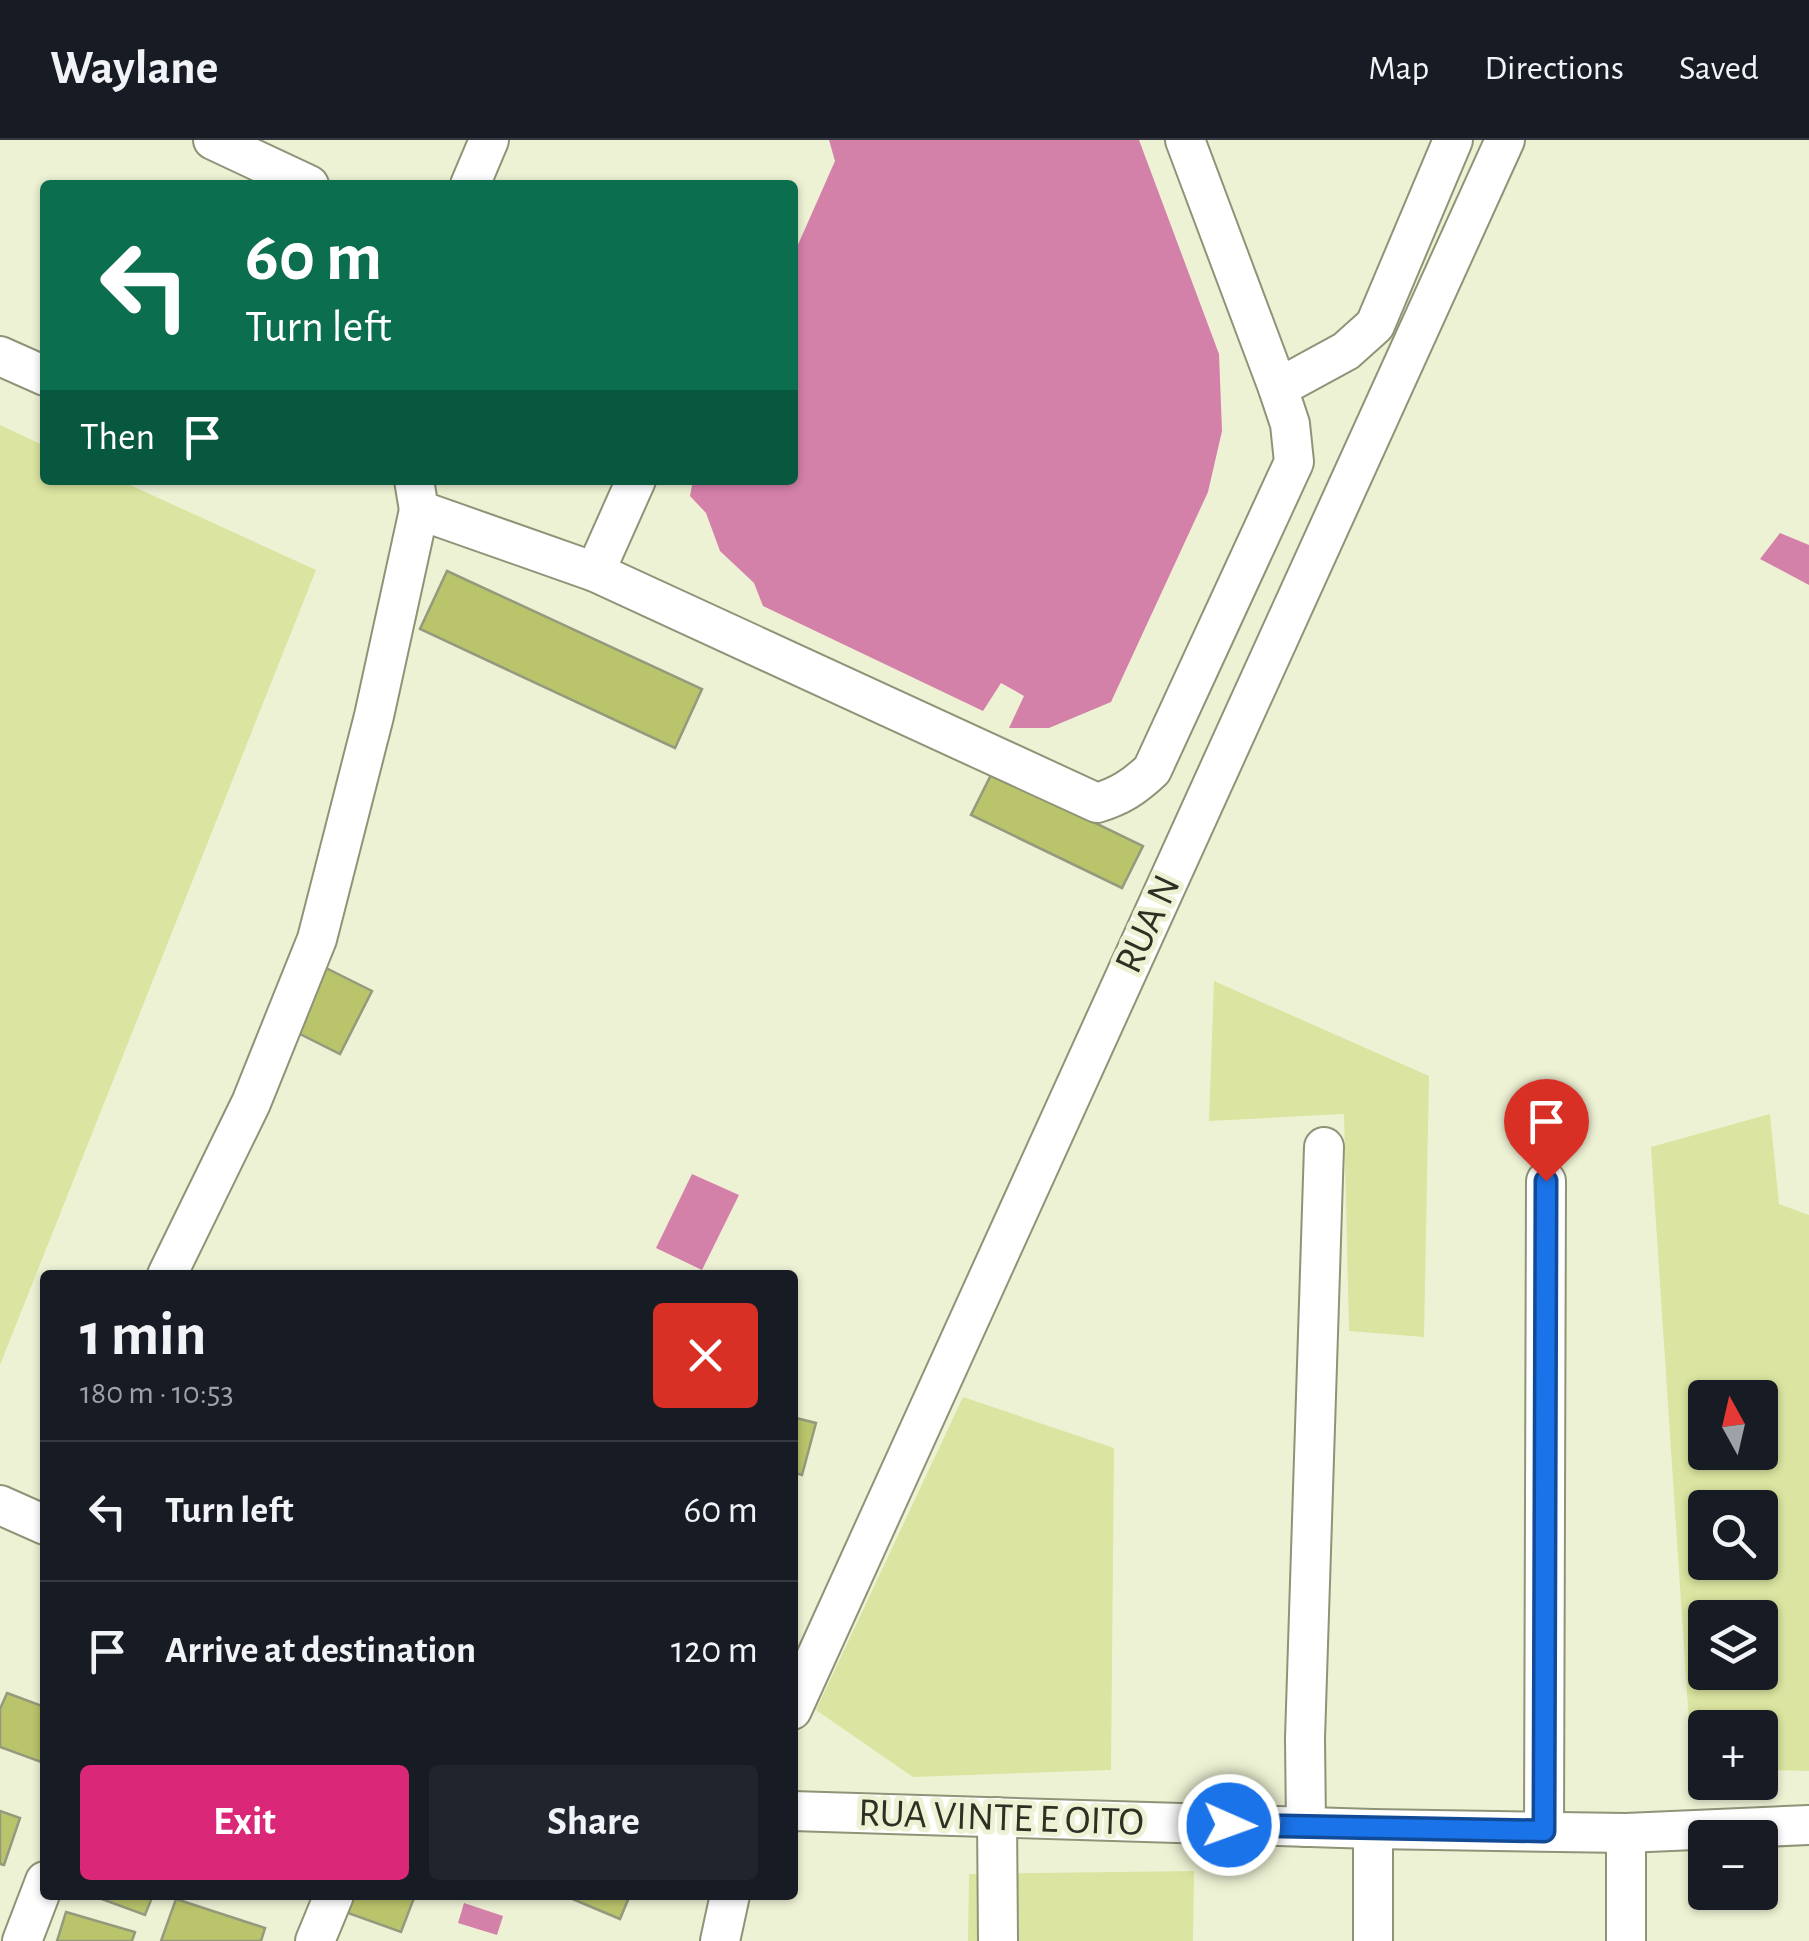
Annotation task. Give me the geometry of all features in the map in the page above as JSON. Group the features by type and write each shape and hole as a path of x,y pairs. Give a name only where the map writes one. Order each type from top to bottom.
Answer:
{"street":[{"path":"213,140 298,180"},
{"path":"472,180 489,140"},
{"path":"169,1270 251,1103 317,939 374,716 417,495 595,572 1097,803 1133,788 1152,770 1294,462 1290,424 1278,388 1185,140"},
{"path":"1278,388 1346,351 1374,326 1454,140"},
{"name":"RUA N","path":"798,1697 1506,140"},
{"path":"0,356 40,374"},
{"path":"595,572 634,485"},
{"path":"1306,1828 1305,1738 1324,1147"},
{"path":"1544,1831 1546,1181"},
{"path":"0,1506 40,1522"},
{"name":"RUA VINTE E OITO","path":"798,1811 1306,1828 1626,1833 1809,1825"},
{"path":"997,1817 998,1941"},
{"path":"1373,1829 1373,1941"},
{"path":"1626,1833 1626,1941"},
{"path":"22,1941 40,1893"},
{"path":"315,1941 332,1900"},
{"path":"720,1941 729,1900"}],"green space":[{"path":"0,425 40,444 40,485 130,485 316,570 0,1365"},
{"path":"1214,981 1429,1076 1424,1337 1349,1331 1344,1114 1209,1121"},
{"path":"1770,1114 1779,1204 1809,1215 1809,1771 1778,1770 1778,1710 1688,1710 1651,1147"},
{"path":"963,1397 1114,1448 1111,1770 913,1777 816,1710"},
{"path":"1194,1871 1193,1941 968,1941 969,1874"}],"shaded area":[{"path":"829,140 1139,140 1219,354 1222,431 1208,492 1111,702 1049,728 1009,728 1024,696 1001,683 983,711 763,606 754,583 720,551 706,513 690,496 692,485 798,485 798,245 835,161"},
{"path":"1780,533 1809,545 1809,585 1760,559"},
{"path":"692,1174 739,1195 702,1270 656,1248"},
{"path":"464,1903 503,1916 497,1935 458,1923"}],"building":[{"path":"447,571 702,689 675,748 420,629"},
{"path":"992,773 1143,846 1122,888 971,815"},
{"path":"326,968 372,991 340,1054 294,1031"},
{"path":"798,1418 816,1423 802,1475 798,1474"},
{"path":"7,1693 40,1705 40,1762 0,1747 0,1709"},
{"path":"0,1811 20,1818 4,1865 0,1864"},
{"path":"104,1900 151,1900 145,1915"},
{"path":"176,1900 265,1928 261,1941 161,1941"},
{"path":"352,1900 413,1900 401,1932 348,1913"},
{"path":"575,1900 628,1900 620,1919"},
{"path":"66,1912 135,1932 132,1941 57,1941"}],"route":[{"path":"1229,1825 1544,1831 1546,1181"}]}
